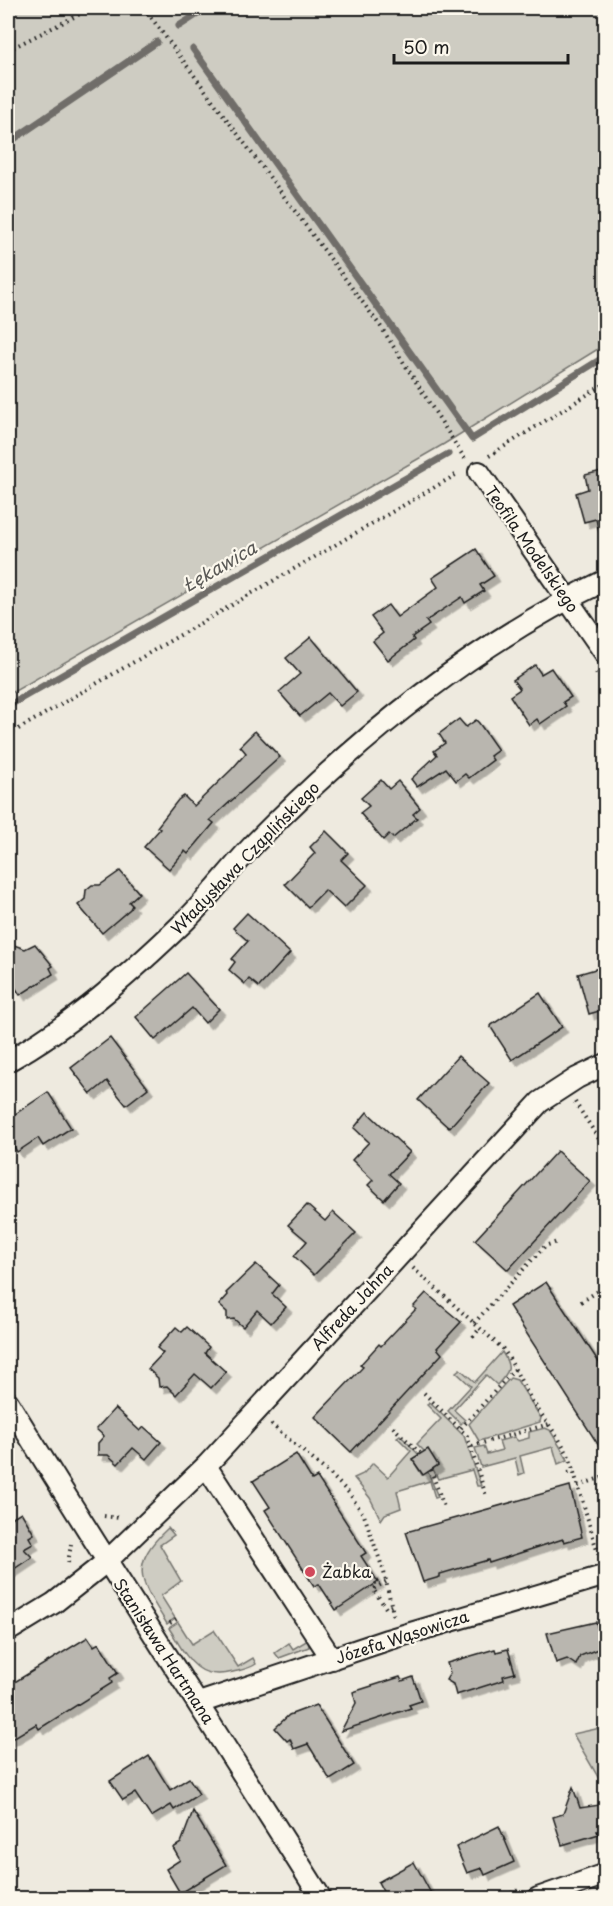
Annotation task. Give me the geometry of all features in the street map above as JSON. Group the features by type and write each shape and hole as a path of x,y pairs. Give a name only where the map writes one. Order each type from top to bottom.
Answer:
{"street":[{"name":"Teofila Modelskiego","path":"472,468 568,598 606,655"},
{"name":"Władysława Czaplińskiego","path":"8,1061 27,1050 111,988 187,920 255,844 322,778 381,728 469,658 527,620 606,580"},
{"name":"Alfreda Jahna","path":"8,1631 54,1604 106,1562 206,1466 540,1102 577,1078 606,1064"},
{"name":"Stanisława Hartmana","path":"8,1402 106,1562 199,1703 321,1899"},
{"path":"206,1466 332,1659"},
{"name":"Józefa Wąsowicza","path":"199,1703 603,1568"},
{"path":"538,1899 606,1874"}],"path":[{"path":"8,50 92,8"},
{"path":"144,8 381,327 472,468"},
{"path":"8,735 472,468 606,383"},
{"path":"574,1094 573,1100 606,1150"},
{"path":"474,1323 545,1246 557,1242"},
{"path":"408,1263 503,1349 529,1396 564,1444 603,1568"},
{"path":"581,1302 606,1286"},
{"path":"473,1336 480,1328"},
{"path":"461,1428 515,1369"},
{"path":"424,1393 461,1428 471,1446 486,1496"},
{"path":"260,1424 270,1424 277,1429 349,1493 364,1515 386,1581 395,1615 392,1623 399,1621"},
{"path":"471,1446 549,1424"},
{"path":"393,1427 421,1454"},
{"path":"431,1470 444,1507"},
{"path":"568,1473 574,1472"},
{"path":"578,1486 606,1476"},
{"path":"62,1571 69,1563 72,1539"},
{"path":"386,1581 373,1589 386,1608 393,1605"}],"shaded area":[{"path":"8,8 605,8 606,344 444,444 8,695"},
{"path":"502,1352 508,1366 507,1373 497,1385 486,1375 454,1410 465,1420 461,1424 448,1411 471,1386 456,1372 460,1369 475,1382"},
{"path":"510,1378 517,1380 541,1418 540,1422 479,1441 469,1424"},
{"path":"429,1402 464,1436 481,1486 477,1486 472,1470 438,1479 433,1469 438,1465 417,1444 441,1419 427,1405"},
{"path":"545,1428 550,1430 568,1460 558,1464 553,1447 520,1456 524,1473 519,1475 515,1458 481,1467 475,1448 484,1446 487,1454 502,1450 499,1441 514,1437 518,1441 529,1438 529,1432"},
{"path":"400,1435 419,1455 412,1459 422,1475 428,1472 438,1497 435,1498 430,1481 397,1491 401,1508 385,1514 381,1520 370,1498 354,1478 363,1474 373,1463 388,1477 411,1451 397,1437"},
{"path":"168,1528 174,1535 160,1545 181,1581 161,1596 175,1618 167,1624 150,1597 142,1574 147,1553"},
{"path":"178,1622 192,1644 214,1630 238,1667 253,1658 256,1664 245,1669 220,1674 201,1670 187,1656 169,1628"},
{"path":"308,1640 309,1647 279,1658 275,1653 289,1643 293,1649"},
{"path":"606,1727 605,1789 573,1734"}],"building":[{"path":"606,470 606,531 599,532 596,519 584,522 576,493 588,489 585,475"},
{"path":"476,549 494,576 480,585 484,591 465,603 462,597 426,621 429,625 412,637 414,640 388,660 373,641 383,633 371,617 388,605 397,617 438,587 432,578"},
{"path":"311,637 357,692 340,706 328,693 300,716 279,692 300,674 286,658"},
{"path":"535,665 541,674 551,668 571,697 563,702 566,706 540,724 537,719 529,725 510,696 520,689 513,680"},
{"path":"459,719 466,727 476,720 479,723 498,750 490,756 493,760 469,778 465,774 456,781 446,768 417,787 411,779 437,755 434,751 445,743 439,734"},
{"path":"255,731 280,757 210,820 214,823 188,854 185,851 169,869 144,847 160,829 157,827 178,800 184,796 194,806 232,769 246,753 240,746"},
{"path":"381,780 389,789 398,781 420,808 413,814 417,818 393,838 389,834 383,840 360,813 369,806 361,798"},
{"path":"326,831 348,853 341,860 367,885 344,908 325,890 308,907 285,884 315,853 310,847"},
{"path":"120,871 139,893 129,902 132,905 130,909 102,933 78,905 85,899 86,890 92,885 100,885"},
{"path":"247,913 290,953 259,987 249,979 245,984 229,970 235,962 232,959 248,941 233,928"},
{"path":"11,944 25,949 35,944 53,966 50,968 53,974 20,995 15,987 8,985 8,960"},
{"path":"606,966 606,1009 589,1014 578,974"},
{"path":"186,973 219,1009 205,1023 192,1008 155,1040 136,1017"},
{"path":"540,993 562,1027 512,1060 490,1026"},
{"path":"110,1038 148,1088 126,1105 107,1081 91,1094 71,1068"},
{"path":"458,1056 489,1083 449,1128 418,1100"},
{"path":"48,1092 71,1128 43,1146 38,1138 17,1152 8,1137 8,1119"},
{"path":"367,1112 410,1152 389,1174 399,1183 384,1200 368,1185 373,1180 352,1160 369,1142 354,1128"},
{"path":"557,1151 590,1181 508,1270 475,1240"},
{"path":"307,1205 325,1221 333,1212 356,1233 314,1275 294,1256 307,1241 288,1225"},
{"path":"256,1264 279,1285 272,1294 286,1307 271,1323 257,1310 243,1327 234,1319 227,1320 227,1312 219,1305 228,1295 226,1293"},
{"path":"546,1282 606,1373 606,1457 509,1306"},
{"path":"426,1293 461,1322 437,1348 442,1354 351,1452 315,1417 363,1367 360,1365 379,1344 381,1346 416,1309 413,1307"},
{"path":"176,1327 182,1332 187,1327 209,1347 205,1353 226,1372 211,1388 195,1374 176,1395 167,1386 159,1387 158,1378 148,1369 163,1353 157,1348"},
{"path":"115,1408 140,1431 144,1427 161,1442 146,1459 133,1448 118,1464 108,1455 98,1455 98,1443 104,1436 96,1429"},
{"path":"428,1449 438,1465 423,1475 412,1459"},
{"path":"296,1454 312,1480 317,1477 366,1553 361,1556 378,1582 336,1610 319,1584 314,1586 265,1510 270,1507 253,1481"},
{"path":"570,1486 582,1537 564,1542 563,1539 489,1563 488,1560 440,1574 440,1577 423,1582 406,1532"},
{"path":"21,1512 34,1534 29,1537 33,1544 24,1549 32,1557 8,1573 8,1520"},
{"path":"596,1622 603,1647 580,1656 576,1665 567,1659 556,1663 547,1633"},
{"path":"88,1637 94,1646 99,1643 118,1673 110,1678 112,1683 39,1729 36,1724 8,1741 8,1700 14,1696 8,1686"},
{"path":"495,1649 496,1652 508,1649 515,1673 503,1676 504,1680 456,1695 453,1684 446,1680 450,1673 447,1663"},
{"path":"400,1677 402,1681 413,1677 421,1701 409,1705 411,1708 341,1731 356,1703 353,1692"},
{"path":"316,1705 354,1765 330,1780 308,1744 294,1749 290,1739 287,1741 275,1728 289,1715"},
{"path":"149,1756 170,1790 189,1778 199,1794 174,1810 171,1805 151,1817 135,1793 123,1800 110,1781"},
{"path":"573,1787 580,1808 606,1804 606,1828 597,1831 599,1834 562,1845 553,1817 563,1814"},
{"path":"193,1811 226,1865 180,1893 166,1869 180,1860 173,1848 181,1843"},
{"path":"499,1826 514,1862 485,1875 482,1868 467,1873 456,1847"},
{"path":"414,1862 434,1899 387,1899 378,1882"}],"waterway":[{"path":"179,26 207,8"},
{"path":"8,143 157,42"},
{"path":"193,49 472,439 606,356"},
{"name":"Łękawica","path":"8,706 448,454"}],"place":[{"name":"Żabka","path":"310,1572"}]}
